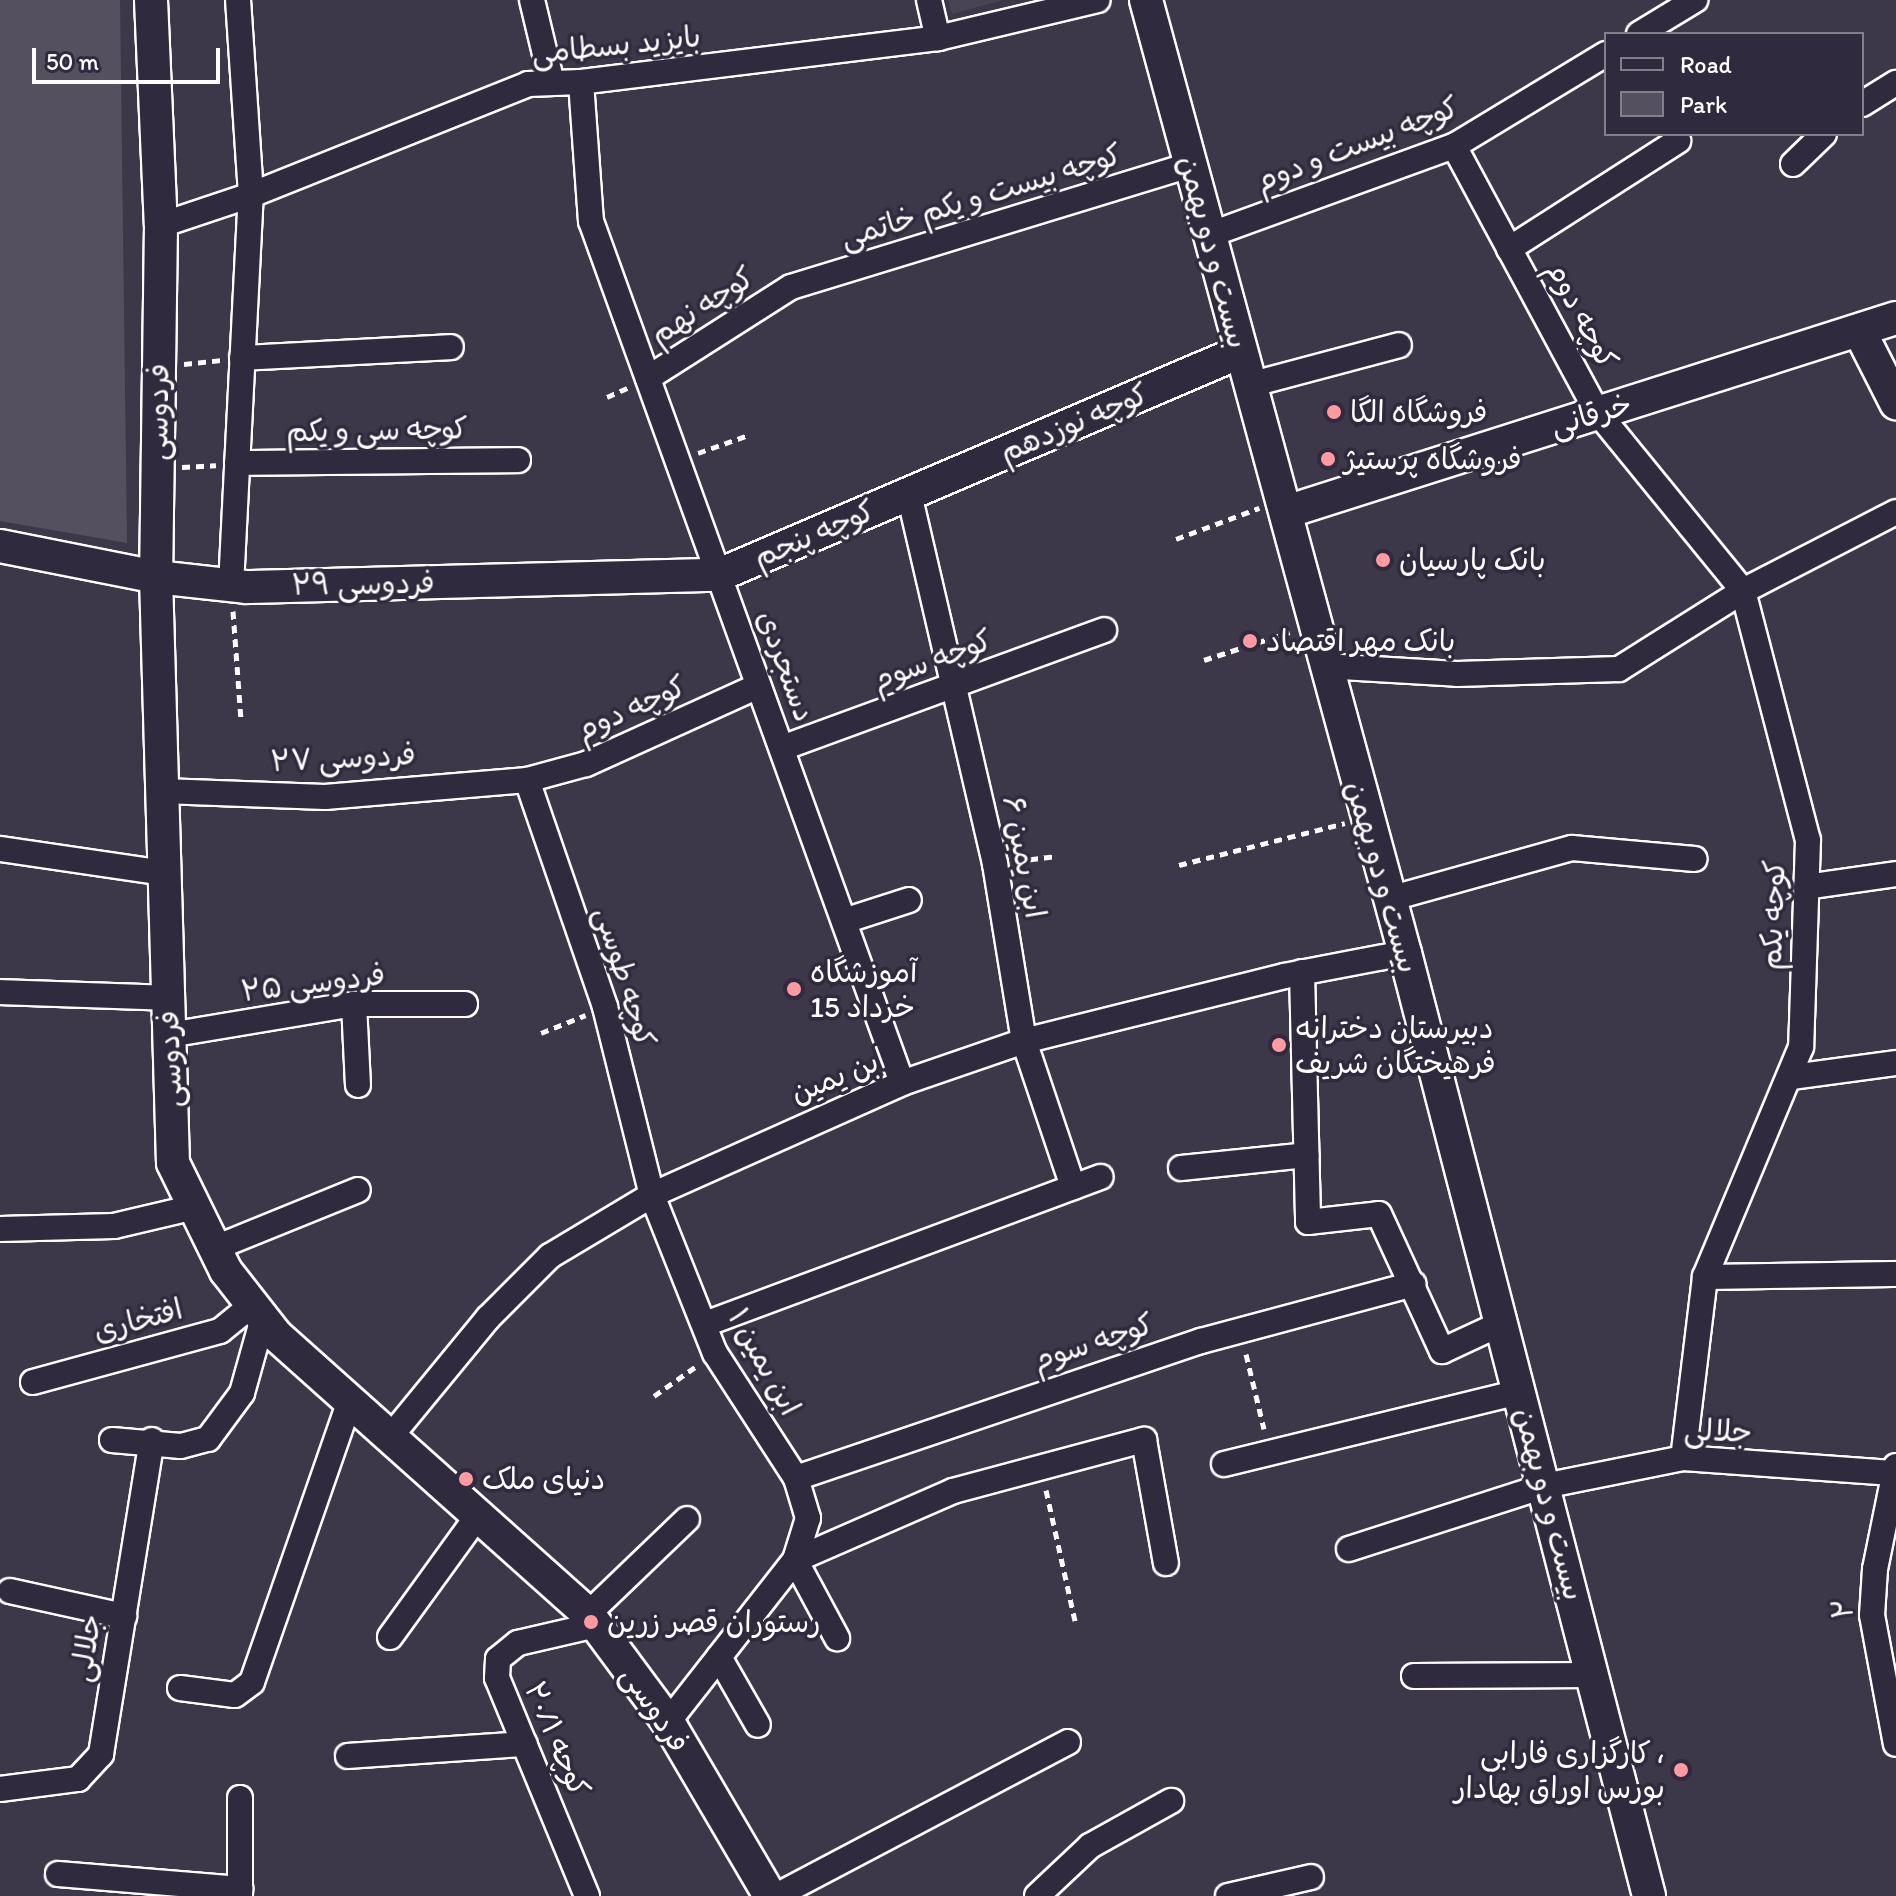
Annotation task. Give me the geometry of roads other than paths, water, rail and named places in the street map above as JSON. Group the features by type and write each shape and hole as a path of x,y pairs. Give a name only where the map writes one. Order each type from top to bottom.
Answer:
{"main road":[{"name":"فردوسی","path":"151,0 161,225 156,577 173,1163 215,1248 258,1312 592,1620 668,1722 770,1896"},
{"name":"بیست و دو بهمن","path":"1146,0 1284,506 1365,818 1405,953 1595,1675 1649,1896"},
{"name":"خرقانی","path":"1284,506 1598,413 1860,332 1896,318"},
{"path":"1860,332 1896,403"},
{"name":"کوچه نوزدهم","path":"909,494 1240,352"},
{"name":"کوچه پنجم","path":"719,575 909,494"},
{"name":"فردوسی ۲۹","path":"0,546 156,577 231,586 719,575"}],"street":[{"path":"231,586 251,195 238,0"},
{"path":"532,0 552,83"},
{"path":"929,0 938,38"},
{"name":"بایزید بسطامی","path":"161,225 251,195 528,84 581,82 938,38 1098,0"},
{"path":"1642,32 1695,0"},
{"name":"کوچه بیست و دوم","path":"1209,235 1454,146 1604,55"},
{"name":"دستجردی","path":"581,82 591,221 902,1083"},
{"path":"1864,103 1896,83"},
{"path":"1793,164 1822,136"},
{"path":"1509,249 1678,141"},
{"name":"کوچه دوم","path":"1454,146 1598,413"},
{"name":"کوچه بیست و یکم خاتمی","path":"791,287 1190,165"},
{"name":"کوچه نهم","path":"648,378 791,287"},
{"path":"1249,385 1399,345"},
{"path":"242,358 451,347"},
{"name":"کوچه یکم","path":"1598,413 1743,591 1808,840 1801,1047 1792,1077 1705,1277 1683,1458"},
{"name":"کوچه سی و یکم","path":"237,463 518,460"},
{"path":"909,494 954,687"},
{"path":"1324,666 1457,674 1619,669 1743,591 1896,512"},
{"name":"کوچه سوم","path":"782,748 1104,630"},
{"name":"کوچه دوم","path":"527,780 586,764 758,686"},
{"name":"ابن یمین ۶","path":"954,687 995,864 1024,1041 1073,1187"},
{"name":"فردوسی ۲۷","path":"162,791 325,797 527,780"},
{"name":"کوچه طوسی","path":"527,780 605,1007 652,1195"},
{"path":"1389,899 1572,848 1695,859"},
{"path":"0,849 165,873"},
{"path":"1806,887 1896,874"},
{"path":"844,921 909,900"},
{"name":"ابن یمین","path":"391,1436 488,1318 550,1256 652,1195 902,1083 1024,1041 1302,972 1405,953"},
{"path":"1302,972 1308,1222 1379,1214 1414,1284 1442,1351 1502,1323"},
{"path":"0,992 168,998"},
{"path":"354,1004 358,1085"},
{"name":"فردوسی ۲۵","path":"169,1035 354,1004 465,1004"},
{"path":"1792,1077 1896,1063"},
{"path":"1181,1168 1306,1155"},
{"path":"705,1324 1101,1177"},
{"path":"215,1248 358,1190"},
{"name":"ابن یمین ۱","path":"652,1195 715,1353 796,1478 808,1518 795,1560"},
{"path":"0,1229 114,1226 195,1207"},
{"path":"1705,1277 1896,1274"},
{"name":"کوچه سوم","path":"796,1478 1240,1329 1414,1284"},
{"path":"112,1440 152,1440 181,1446 208,1439 242,1393 258,1312"},
{"name":"افتخاری","path":"33,1382 220,1331 258,1312"},
{"path":"1224,1464 1269,1450 1519,1392"},
{"path":"180,1688 235,1695 252,1682 350,1400"},
{"name":"جلالی","path":"0,1789 78,1779 101,1754 152,1440"},
{"path":"668,1722 795,1560 953,1491 1041,1465 1144,1440 1166,1563"},
{"name":"جلالی","path":"1349,1549 1544,1486 1683,1458 1894,1470"},
{"name":"۲","path":"1894,1470 1872,1615 1896,1744"},
{"path":"390,1637 479,1514"},
{"path":"592,1620 687,1519"},
{"path":"795,1560 837,1638"},
{"path":"10,1591 124,1616"},
{"name":"کوچه ۲۰/۱","path":"587,1896 497,1678 498,1659 518,1643 592,1620"},
{"path":"719,1657 758,1725"},
{"path":"1414,1676 1595,1675"},
{"path":"776,1896 1068,1742"},
{"path":"348,1756 525,1744"},
{"path":"58,1874 240,1893 240,1798"},
{"path":"1037,1896 1090,1846 1171,1801"},
{"path":"1228,1896 1311,1877"}],"place":[{"name":"فروشگاه الگا","path":"1334,412"},
{"name":"فروشگاه پرستيژ","path":"1328,459"},
{"name":"بانک پارسیان","path":"1383,560"},
{"name":"بانک مهر اقتصاد","path":"1250,641"},
{"name":"آموزشگاه 15 خرداد","path":"794,989"},
{"name":"دبیرستان دخترانه فرهیختگان شریف","path":"1279,1045"},
{"name":"دنیای ملک","path":"466,1479"},
{"name":"رستوران قصر زرین","path":"591,1622"},
{"name":"کارگزاری فارابی ، بورس اوراق بهادار","path":"1681,1770"}]}
